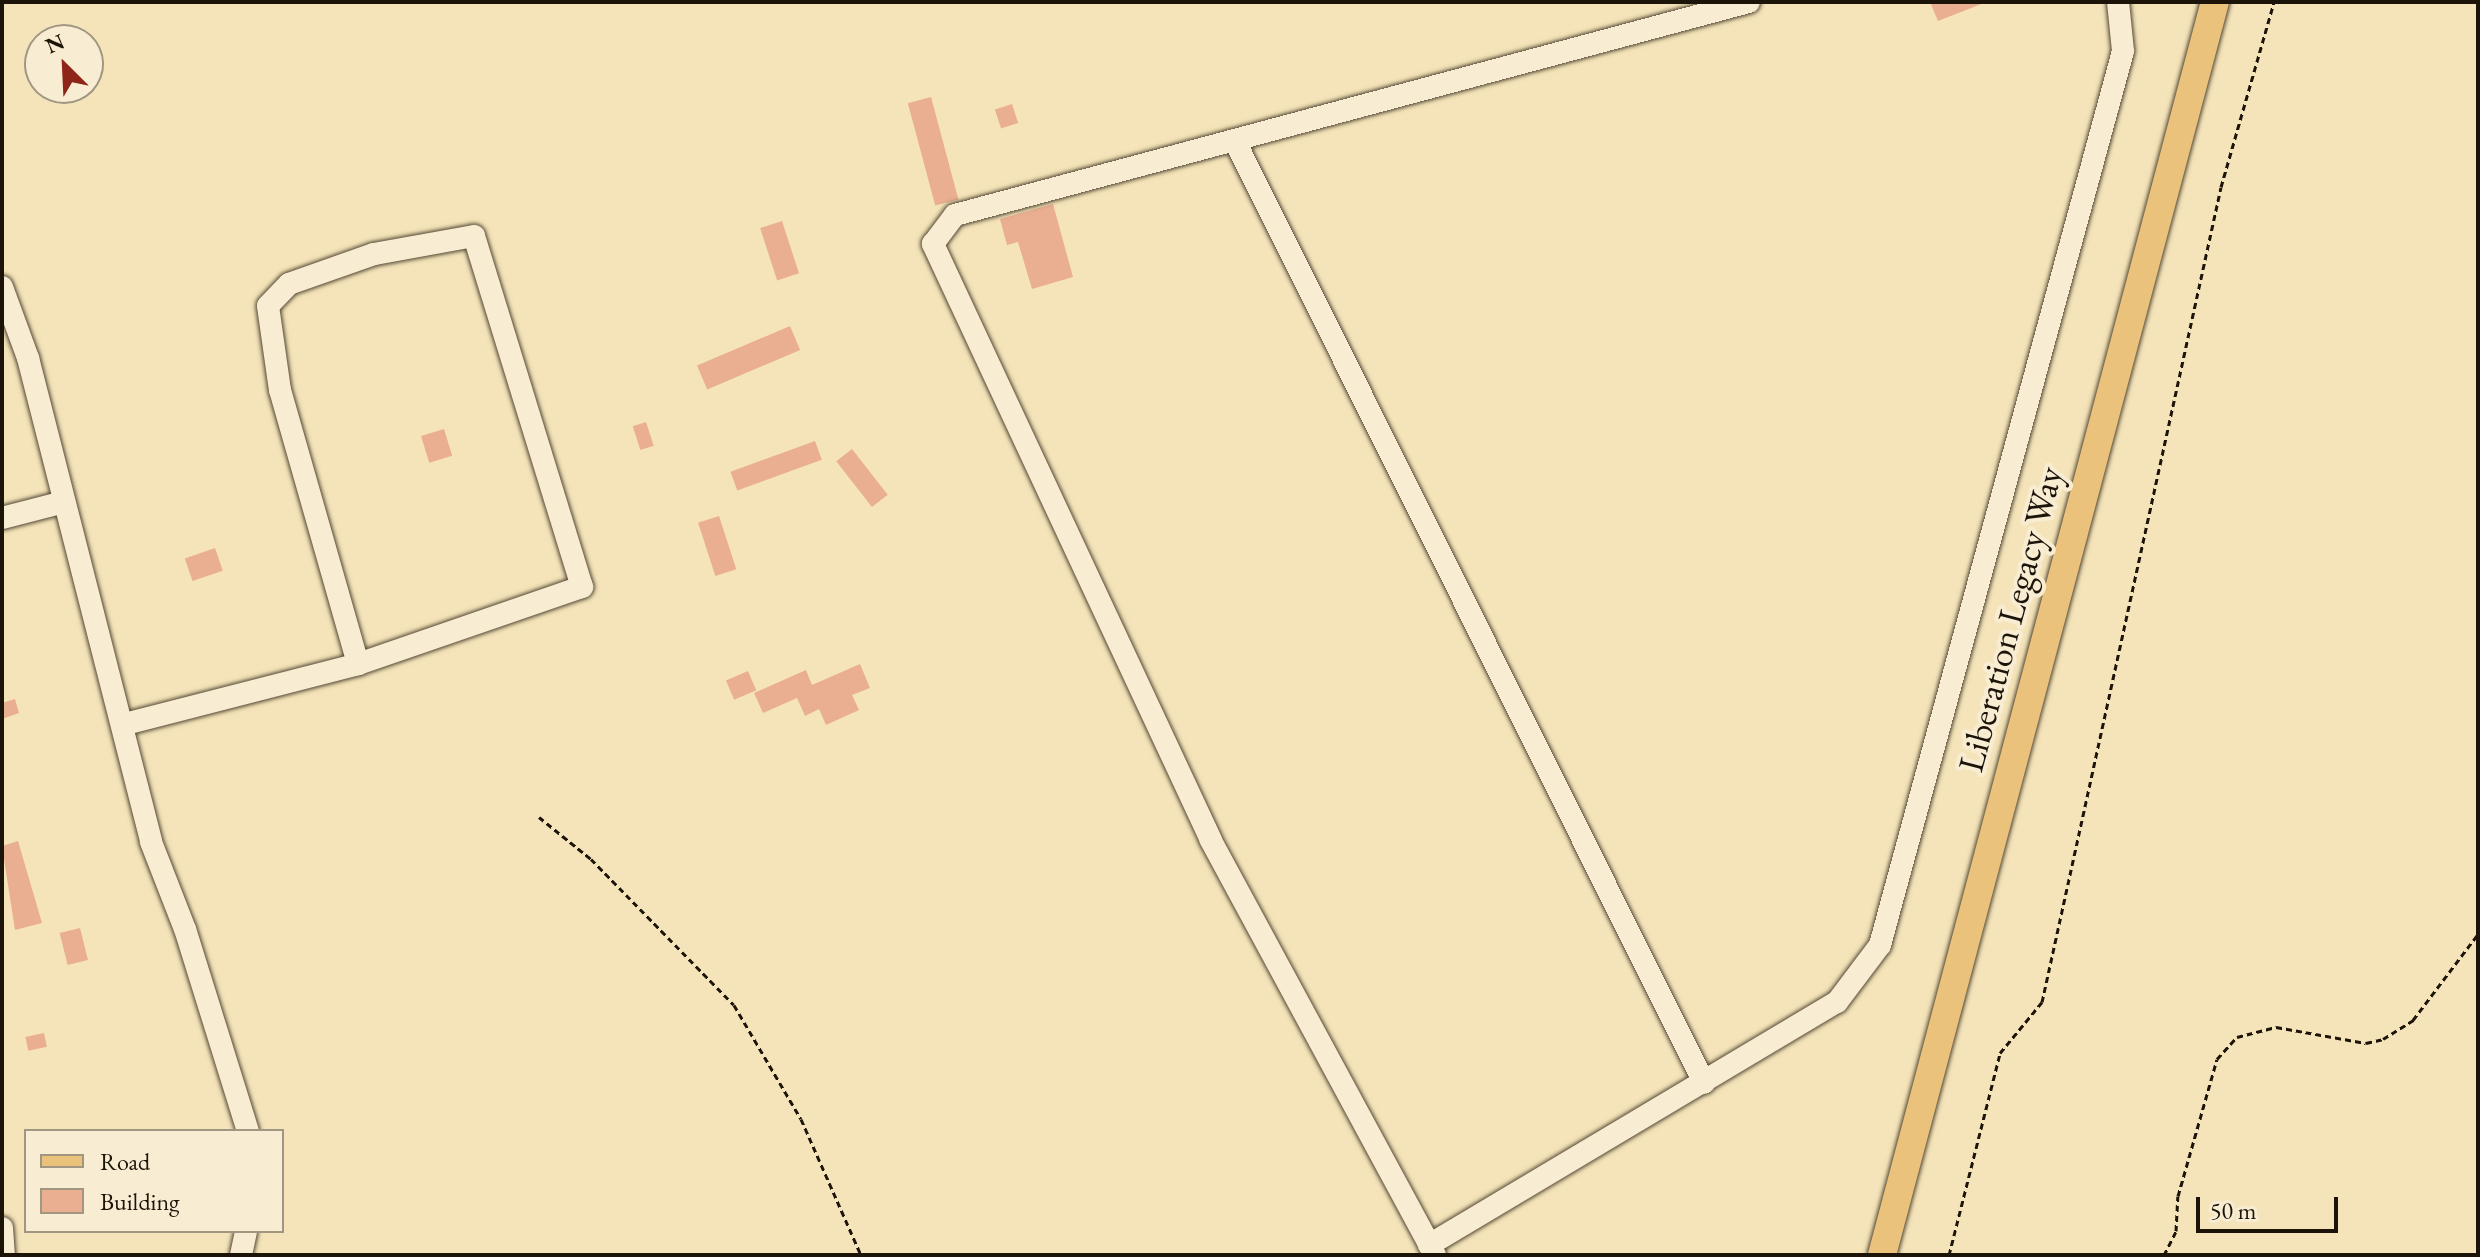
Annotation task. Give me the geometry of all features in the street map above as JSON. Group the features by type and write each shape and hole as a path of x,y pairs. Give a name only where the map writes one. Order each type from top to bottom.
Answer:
{"main road":[{"name":"Liberation Legacy Way","path":"1882,1255 2215,2"}],"street":[{"path":"1749,2 1236,143 955,215 933,244 1211,840 1432,1250 1837,1002 1880,945 2123,51 2118,2"},
{"path":"1236,143 1704,1083"},
{"path":"125,724 358,664 582,587 474,236 374,254 289,284 268,306 280,390 358,664"},
{"path":"2,287 28,358 125,724 151,842 195,957 247,1129"},
{"path":"2,518 64,502"},
{"path":"2,1228 4,1255"},
{"path":"241,1255 246,1233"}],"path":[{"path":"1949,1255 2000,1053 2042,1002 2221,187 2274,2"},
{"path":"539,817 591,859 734,1005 801,1119 861,1255"},
{"path":"2164,1255 2176,1231 2178,1196 2217,1059 2237,1037 2276,1027 2366,1043 2383,1039 2413,1020 2478,934"}],"building":[{"path":"1930,2 1984,2 1984,3 1938,21"},
{"path":"931,97 958,199 935,206 908,103"},
{"path":"1012,104 1018,123 1001,129 995,110"},
{"path":"1053,204 1073,277 1032,289 1018,242 1007,245 1000,219"},
{"path":"782,221 799,273 777,280 760,228"},
{"path":"790,326 800,350 707,389 697,365"},
{"path":"646,422 654,446 640,450 633,426"},
{"path":"444,429 452,456 429,463 421,436"},
{"path":"815,441 822,460 737,491 730,472"},
{"path":"852,449 888,495 872,507 836,461"},
{"path":"719,516 736,569 715,576 698,523"},
{"path":"215,548 223,571 193,581 185,558"},
{"path":"860,664 870,688 852,695 859,710 826,725 819,709 805,716 797,698 763,713 754,693 806,670 812,685"},
{"path":"748,671 756,690 734,700 726,680"},
{"path":"15,699 19,713 2,719 2,703"},
{"path":"18,841 42,923 15,930 2,846"},
{"path":"80,928 88,960 68,965 60,933"},
{"path":"44,1033 47,1047 28,1051 25,1037"}]}
